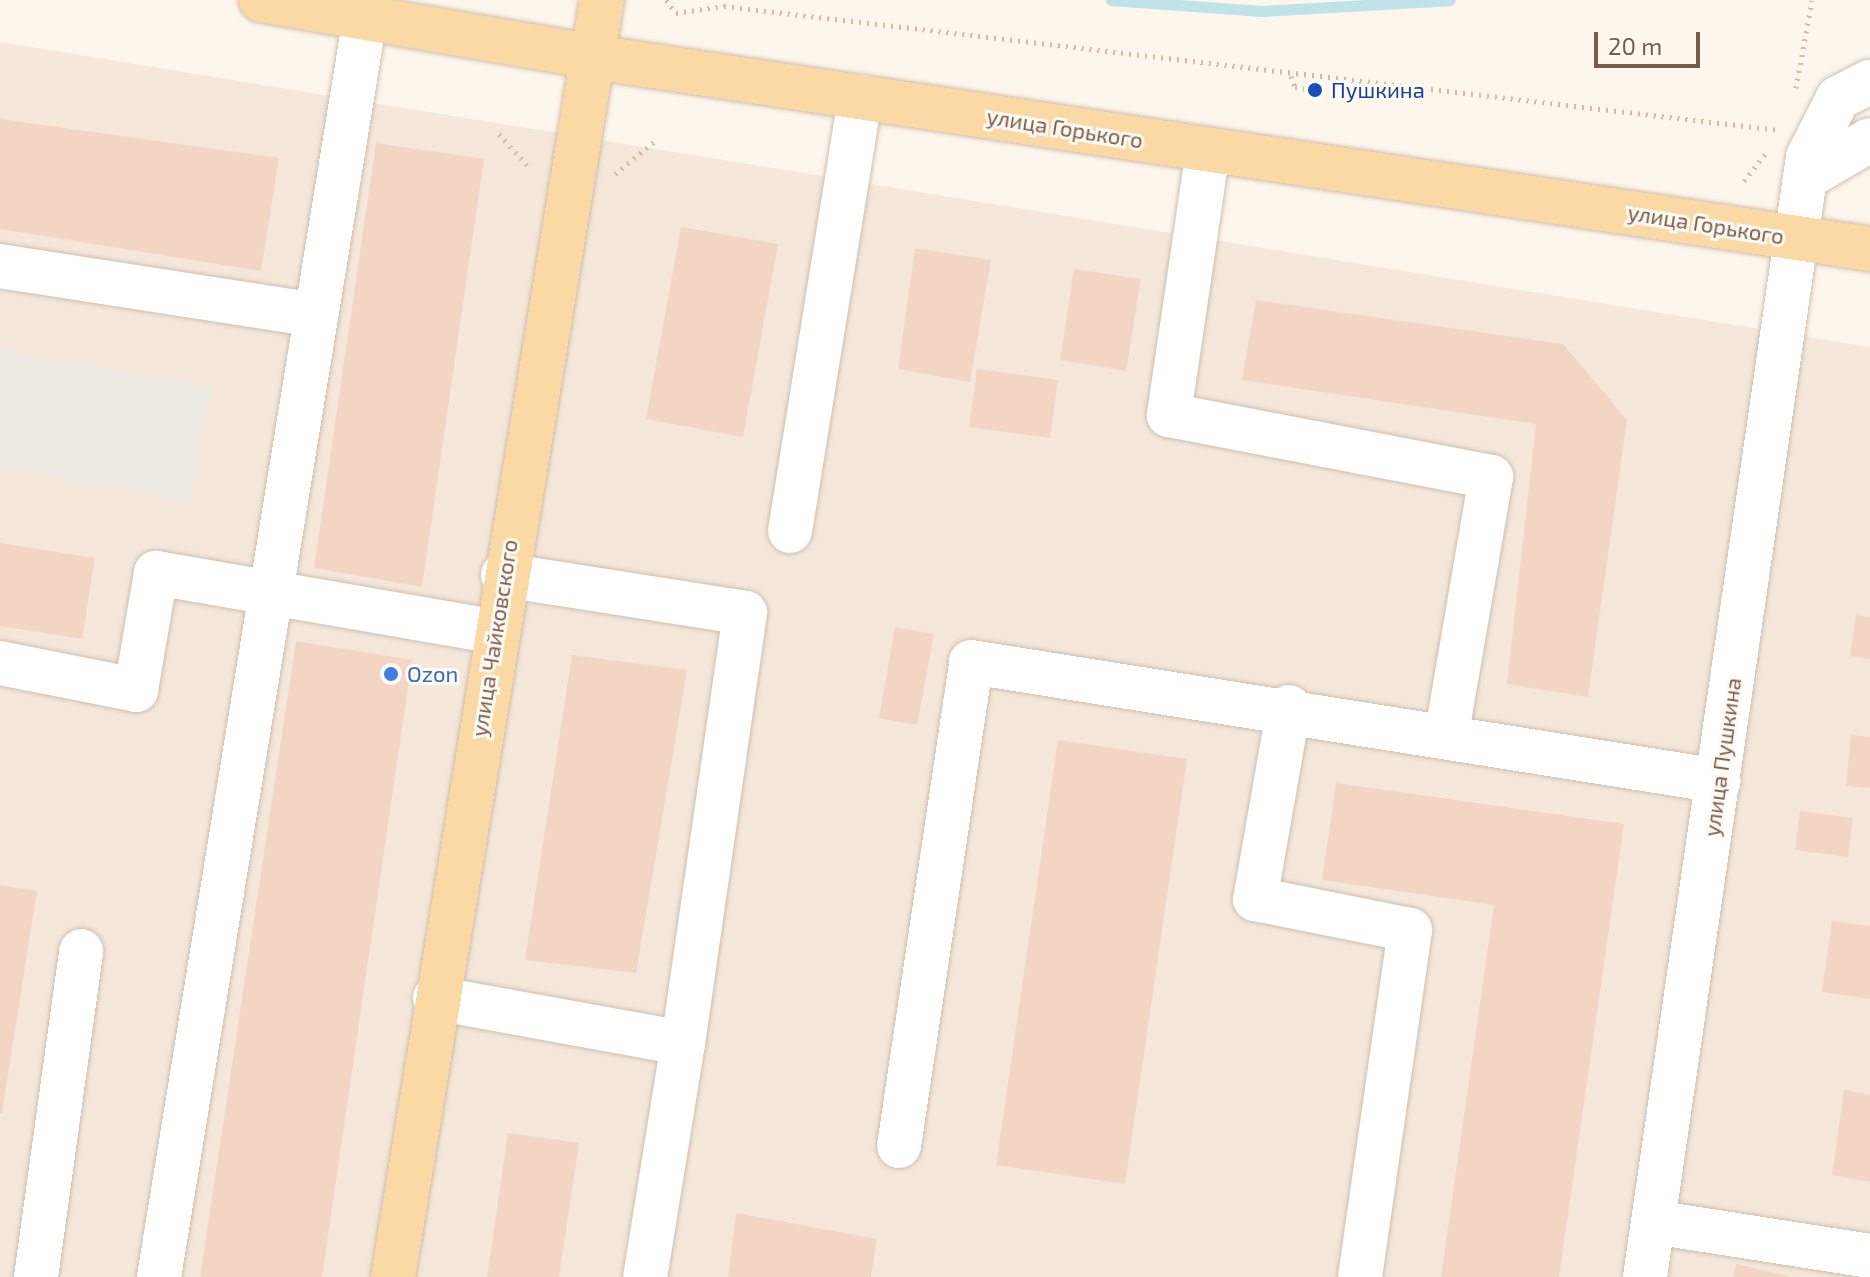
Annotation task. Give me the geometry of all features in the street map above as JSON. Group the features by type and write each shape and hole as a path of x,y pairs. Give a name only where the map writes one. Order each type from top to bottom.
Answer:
{"main road":[{"name":"улица Горького","path":"261,0 593,57 1870,249"},
{"name":"улица Чайковского","path":"393,1277 503,575 602,0"}],"street":[{"path":"159,1277 365,17"},
{"name":"улица Пушкина","path":"1645,1277 1805,178 1838,98 1870,82"},
{"path":"790,531 860,97"},
{"path":"1805,178 1870,140"},
{"path":"1208,150 1169,415 1491,477 1447,732"},
{"path":"0,266 315,315"},
{"path":"0,663 136,690 156,573 270,590 496,632"},
{"path":"503,575 745,613 683,1043 645,1277"},
{"path":"899,1146 971,662 1447,732 1719,781"},
{"path":"1289,707 1255,899 1410,930 1360,1277"},
{"path":"36,1277 81,951"},
{"path":"435,998 683,1043"},
{"path":"1653,1222 1870,1256"}],"path":[{"path":"666,0 676,13 724,6 1340,81 1785,128 1744,181"},
{"path":"1794,98 1812,0"},
{"path":"1290,75 1295,87 1315,90 1335,92 1340,81"},
{"path":"499,134 527,165"},
{"path":"611,178 655,141"}],"shaded area":[{"path":"0,42 1870,347 1870,1277 0,1277"},
{"path":"0,349 211,387 190,502 0,468"}],"building":[{"path":"0,119 279,158 261,271 0,229"},
{"path":"376,143 484,159 422,587 314,568"},
{"path":"681,227 778,244 743,437 646,419"},
{"path":"915,248 991,260 970,382 898,369"},
{"path":"1074,269 1141,279 1126,371 1060,360"},
{"path":"1256,300 1563,344 1627,420 1588,697 1507,684 1536,424 1242,380"},
{"path":"977,369 1058,380 1050,438 969,427"},
{"path":"0,543 95,558 82,639 0,626"},
{"path":"1856,615 1870,617 1870,659 1850,656"},
{"path":"895,627 934,634 917,725 879,718"},
{"path":"296,641 412,660 322,1277 200,1277"},
{"path":"572,655 687,670 636,973 525,960"},
{"path":"1851,735 1870,737 1870,788 1846,786"},
{"path":"1058,740 1187,759 1125,1184 996,1165"},
{"path":"1336,783 1624,824 1559,1277 1441,1277 1494,905 1322,880"},
{"path":"1800,811 1853,818 1848,857 1795,850"},
{"path":"0,885 37,891 2,1113 0,1113"},
{"path":"1832,921 1870,926 1870,999 1822,992"},
{"path":"1844,1090 1870,1095 1870,1182 1832,1175"},
{"path":"508,1133 579,1143 559,1277 487,1277"},
{"path":"736,1213 877,1239 871,1277 728,1277"},
{"path":"1736,1264 1789,1276 1733,1277"}],"waterway":[{"path":"1111,0 1262,11 1450,0"}],"place":[{"name":"Пушкина","path":"1315,90"},
{"name":"Ozon","path":"391,674"}]}
